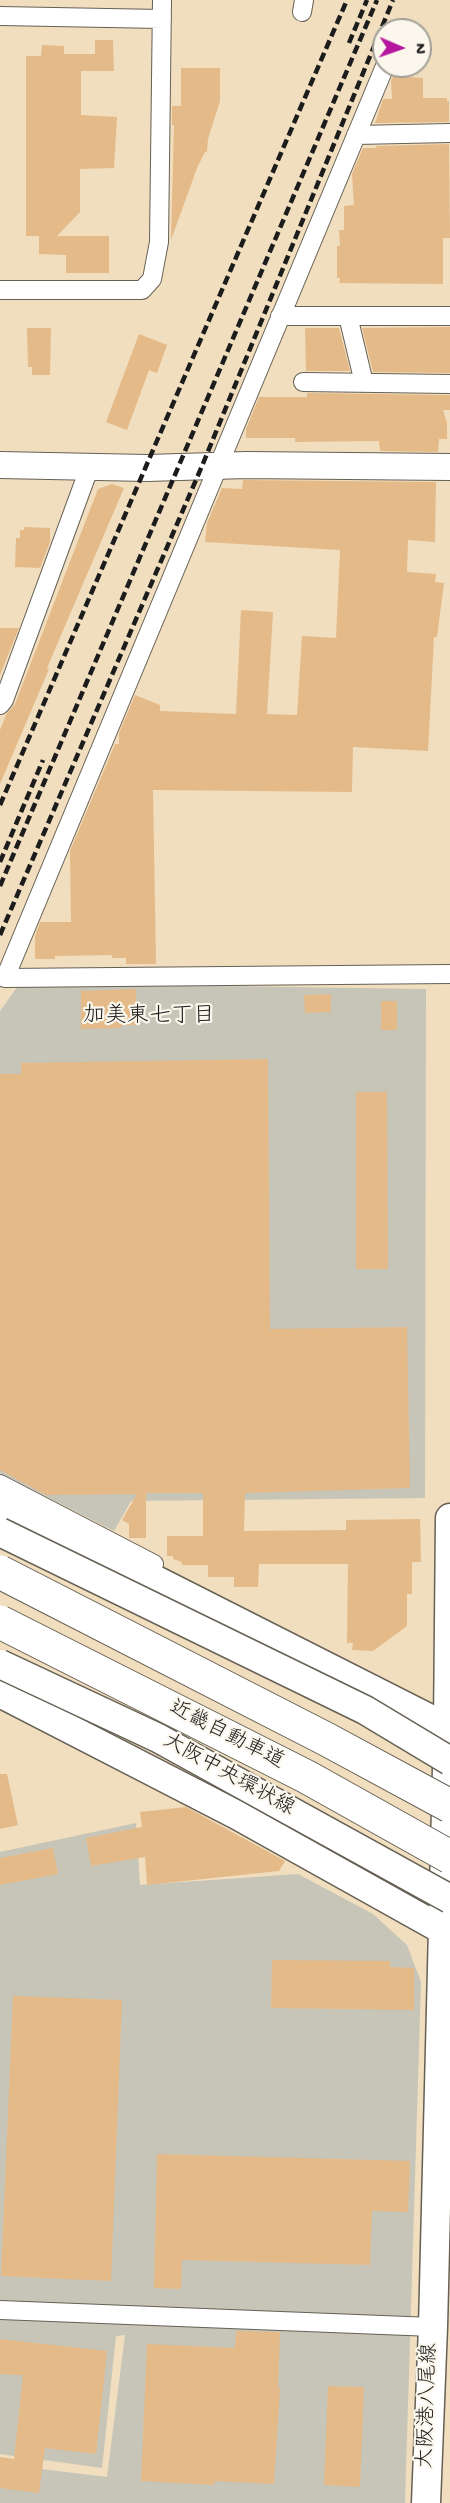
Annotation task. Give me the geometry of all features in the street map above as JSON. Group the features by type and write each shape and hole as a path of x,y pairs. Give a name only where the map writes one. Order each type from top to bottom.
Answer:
{"highway":[{"name":"近畿自動車道","path":"0,1572 315,1733 450,1806"},
{"name":"近畿自動車道","path":"0,1622 306,1777 450,1857"}],"main road":[{"path":"0,1505 146,1575 449,1728"},
{"name":"大阪港八尾線","path":"426,2503 446,1931 450,1518"},
{"path":"0,1532 365,1710 450,1761"},
{"name":"大阪中央環状線","path":"0,1664 158,1738 450,1899"},
{"path":"0,1693 237,1815 446,1931"}],"street":[{"path":"0,290 142,290 152,279 159,242 162,0"},
{"path":"0,16 162,19"},
{"path":"380,78 5,978 450,974"},
{"path":"356,135 450,133"},
{"path":"280,316 450,316"},
{"path":"348,316 364,383"},
{"path":"303,382 450,384"},
{"path":"0,465 450,467"},
{"path":"0,705 4,700 90,466"},
{"path":"0,1484 243,1610 309,1658"},
{"path":"0,1704 170,1790 237,1815"},
{"path":"0,2310 433,2327"}],"shaded area":[{"path":"20,983 426,989 425,1498 131,1501 114,1531 0,1473 0,1011"},
{"path":"136,1823 140,1885 298,1874 373,1914 407,1945 421,1982 405,2503 0,2503 0,2464 107,2477 125,2335 116,2336 102,2468 0,2454 0,1852"}],"building":[{"path":"95,40 113,40 114,71 81,71 81,115 117,117 114,168 80,169 80,212 57,236 109,236 109,273 66,273 66,255 39,254 39,236 26,236 26,56 41,56 42,45 64,46 64,54 95,54"},
{"path":"181,68 220,68 220,101 208,139 207,152 197,168 171,240 174,125 172,125 172,106 181,106"},
{"path":"392,78 423,78 423,98 447,98 449,101 449,122 375,123 383,99 392,99"},
{"path":"449,144 450,238 443,238 443,284 339,283 337,246 340,246 339,230 344,230 344,206 354,205 352,174 363,148"},
{"path":"450,327 450,373 373,372 362,328"},
{"path":"27,328 51,328 50,375 32,375 32,367 28,367"},
{"path":"305,328 339,328 350,371 306,371"},
{"path":"139,334 167,345 157,373 149,370 127,430 106,422"},
{"path":"307,393 450,395 450,410 443,410 447,423 447,439 439,439 438,452 380,451 379,441 295,442 295,438 246,438 246,429 259,397 307,397"},
{"path":"243,480 436,482 435,542 408,540 407,572 436,574 435,582 444,583 437,637 434,637 428,751 353,747 352,792 153,790 156,964 126,964 126,958 112,958 112,955 55,956 55,959 35,959 35,936 40,922 71,922 70,851 115,744 119,744 119,733 135,695 160,705 160,711 236,714 241,610 273,612 267,714 297,715 302,636 336,638 340,550 205,542 207,523 222,488 242,489"},
{"path":"112,484 124,488 0,784 0,730 7,713 15,704 98,489"},
{"path":"24,527 50,528 50,542 40,568 15,567 16,538 20,538 20,530 24,530"},
{"path":"0,628 19,628 0,675"},
{"path":"136,989 137,1025 121,1025 121,1028 81,1029 81,991"},
{"path":"331,994 331,1012 305,1013 304,995"},
{"path":"381,1001 397,1001 397,1030 381,1030"},
{"path":"268,1059 270,1329 407,1327 410,1488 245,1493 244,1531 346,1530 346,1520 420,1519 421,1562 412,1562 412,1594 407,1594 407,1626 373,1651 352,1650 353,1643 347,1643 348,1564 259,1564 258,1587 234,1587 234,1577 208,1577 208,1565 182,1565 182,1562 173,1559 173,1556 167,1556 167,1536 203,1536 203,1493 146,1493 146,1538 129,1538 129,1524 122,1520 137,1494 46,1495 0,1470 0,1074 21,1074 21,1063"},
{"path":"356,1092 387,1092 388,1269 356,1269"},
{"path":"0,1774 7,1774 18,1825 0,1829"},
{"path":"186,1807 285,1861 279,1871 147,1885 145,1857 91,1866 86,1838 142,1827 140,1812"},
{"path":"53,1848 58,1874 0,1885 0,1858"},
{"path":"272,1960 390,1961 390,1967 414,1968 414,2010 271,2008"},
{"path":"13,1996 122,2000 111,2281 1,2276"},
{"path":"157,2154 410,2161 408,2212 372,2211 370,2265 182,2260 181,2289 154,2288"},
{"path":"236,2331 280,2332 278,2388 280,2388 274,2484 215,2481 214,2485 141,2481 147,2344 235,2348"},
{"path":"0,2339 107,2351 96,2454 45,2448 39,2493 0,2488 0,2457 14,2459 23,2375 0,2374"},
{"path":"328,2386 364,2387 360,2487 324,2485"}],"railway":[{"path":"0,805 347,0"},
{"path":"349,43 367,0"},
{"path":"0,886 377,0"},
{"path":"0,935 202,466 393,0"},
{"path":"0,862 43,760"}],"district":[{"name":"加美東七丁目","path":"149,1018"}]}
